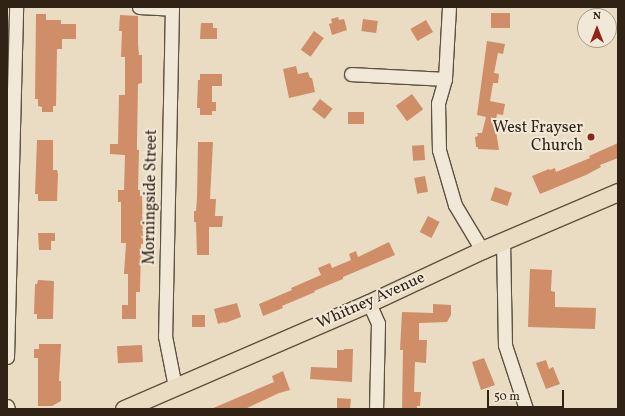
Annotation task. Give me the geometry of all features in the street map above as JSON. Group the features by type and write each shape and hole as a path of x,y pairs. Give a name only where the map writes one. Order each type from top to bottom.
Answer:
{"main road":[{"name":"Whitney Avenue","path":"124,409 369,303 482,250 618,192"}],"street":[{"path":"7,358 16,7"},
{"path":"139,7 172,8"},
{"path":"449,7 445,79 438,104 439,150 455,205 482,250"},
{"name":"Morningside Street","path":"172,8 165,336 175,387"},
{"path":"351,74 445,79"},
{"path":"503,241 505,345 526,409"},
{"path":"369,303 378,324 376,409"}],"building":[{"path":"491,13 510,13 510,28 491,28"},
{"path":"36,14 46,14 46,20 61,20 61,24 76,24 76,39 62,39 62,49 57,49 56,106 53,106 53,112 42,112 42,107 38,106 38,99 35,99"},
{"path":"120,15 138,16 139,55 142,55 142,83 138,84 137,150 139,150 138,190 140,190 140,196 142,196 143,244 141,244 140,292 136,292 136,319 122,319 122,305 128,305 128,274 124,274 126,243 121,243 121,202 118,202 118,190 124,190 125,155 110,154 110,144 118,144 119,95 125,95 125,57 121,57 122,31 119,31"},
{"path":"338,17 339,20 344,19 347,30 332,35 329,24 332,23 331,19"},
{"path":"363,19 378,21 376,33 361,31"},
{"path":"426,20 433,32 417,41 410,29"},
{"path":"201,23 213,23 213,28 217,28 217,39 200,39"},
{"path":"314,31 324,38 311,57 301,50"},
{"path":"487,41 505,44 503,54 498,53 494,73 499,74 498,83 493,83 490,101 505,104 503,115 497,114 495,125 499,150 478,149 478,147 476,147 475,137 478,136 477,133 482,133 486,117 477,115"},
{"path":"296,66 298,74 308,72 310,78 312,78 315,92 289,98 283,69"},
{"path":"200,74 222,74 222,86 212,86 212,102 216,102 216,111 212,111 212,115 200,115 200,108 197,108 198,80 200,80"},
{"path":"412,94 423,109 407,121 396,106"},
{"path":"320,99 333,109 325,119 312,109"},
{"path":"348,112 364,112 364,124 348,124"},
{"path":"37,140 53,140 53,170 57,170 58,174 57,201 38,201 38,194 35,194"},
{"path":"198,142 213,142 210,199 216,199 215,216 223,216 222,227 209,227 209,255 197,255 196,222 194,222 194,211 196,211 197,198"},
{"path":"618,143 618,158 600,165 601,167 586,175 540,194 532,176 555,168 556,172 590,158 589,156"},
{"path":"424,145 425,160 413,161 412,146"},
{"path":"425,176 428,192 417,194 414,178"},
{"path":"495,187 512,193 507,206 490,200"},
{"path":"428,216 440,222 431,238 420,232"},
{"path":"38,233 55,233 55,241 51,241 51,250 39,250"},
{"path":"389,242 395,255 343,277 343,279 314,291 315,292 282,306 283,308 263,316 259,304 292,290 291,288 321,275 318,268 330,263 332,268 351,260 349,254 356,251 358,257"},
{"path":"530,269 552,270 551,291 555,292 555,307 596,308 595,329 528,327"},
{"path":"38,280 54,281 53,319 37,319 37,314 34,314 35,284 37,284"},
{"path":"237,303 241,317 218,324 214,309"},
{"path":"433,304 451,305 451,315 447,322 419,323 419,340 427,340 426,363 415,362 414,392 421,392 420,406 417,406 417,409 402,409 403,350 400,350 402,312 433,313"},
{"path":"192,315 205,315 205,327 192,327"},
{"path":"39,344 61,344 59,381 61,381 61,401 52,406 38,406 38,358 34,358 34,349 39,349"},
{"path":"142,345 143,362 118,363 117,346"},
{"path":"353,349 352,382 310,379 311,367 337,368 337,350"},
{"path":"484,358 495,385 481,390 472,362"},
{"path":"546,360 549,369 553,367 560,384 546,389 536,363"},
{"path":"283,371 290,390 279,393 245,409 211,409 274,382 272,376"},
{"path":"337,398 351,399 350,409 337,409"}],"place":[{"name":"West Frayser Church","path":"591,137"}]}
